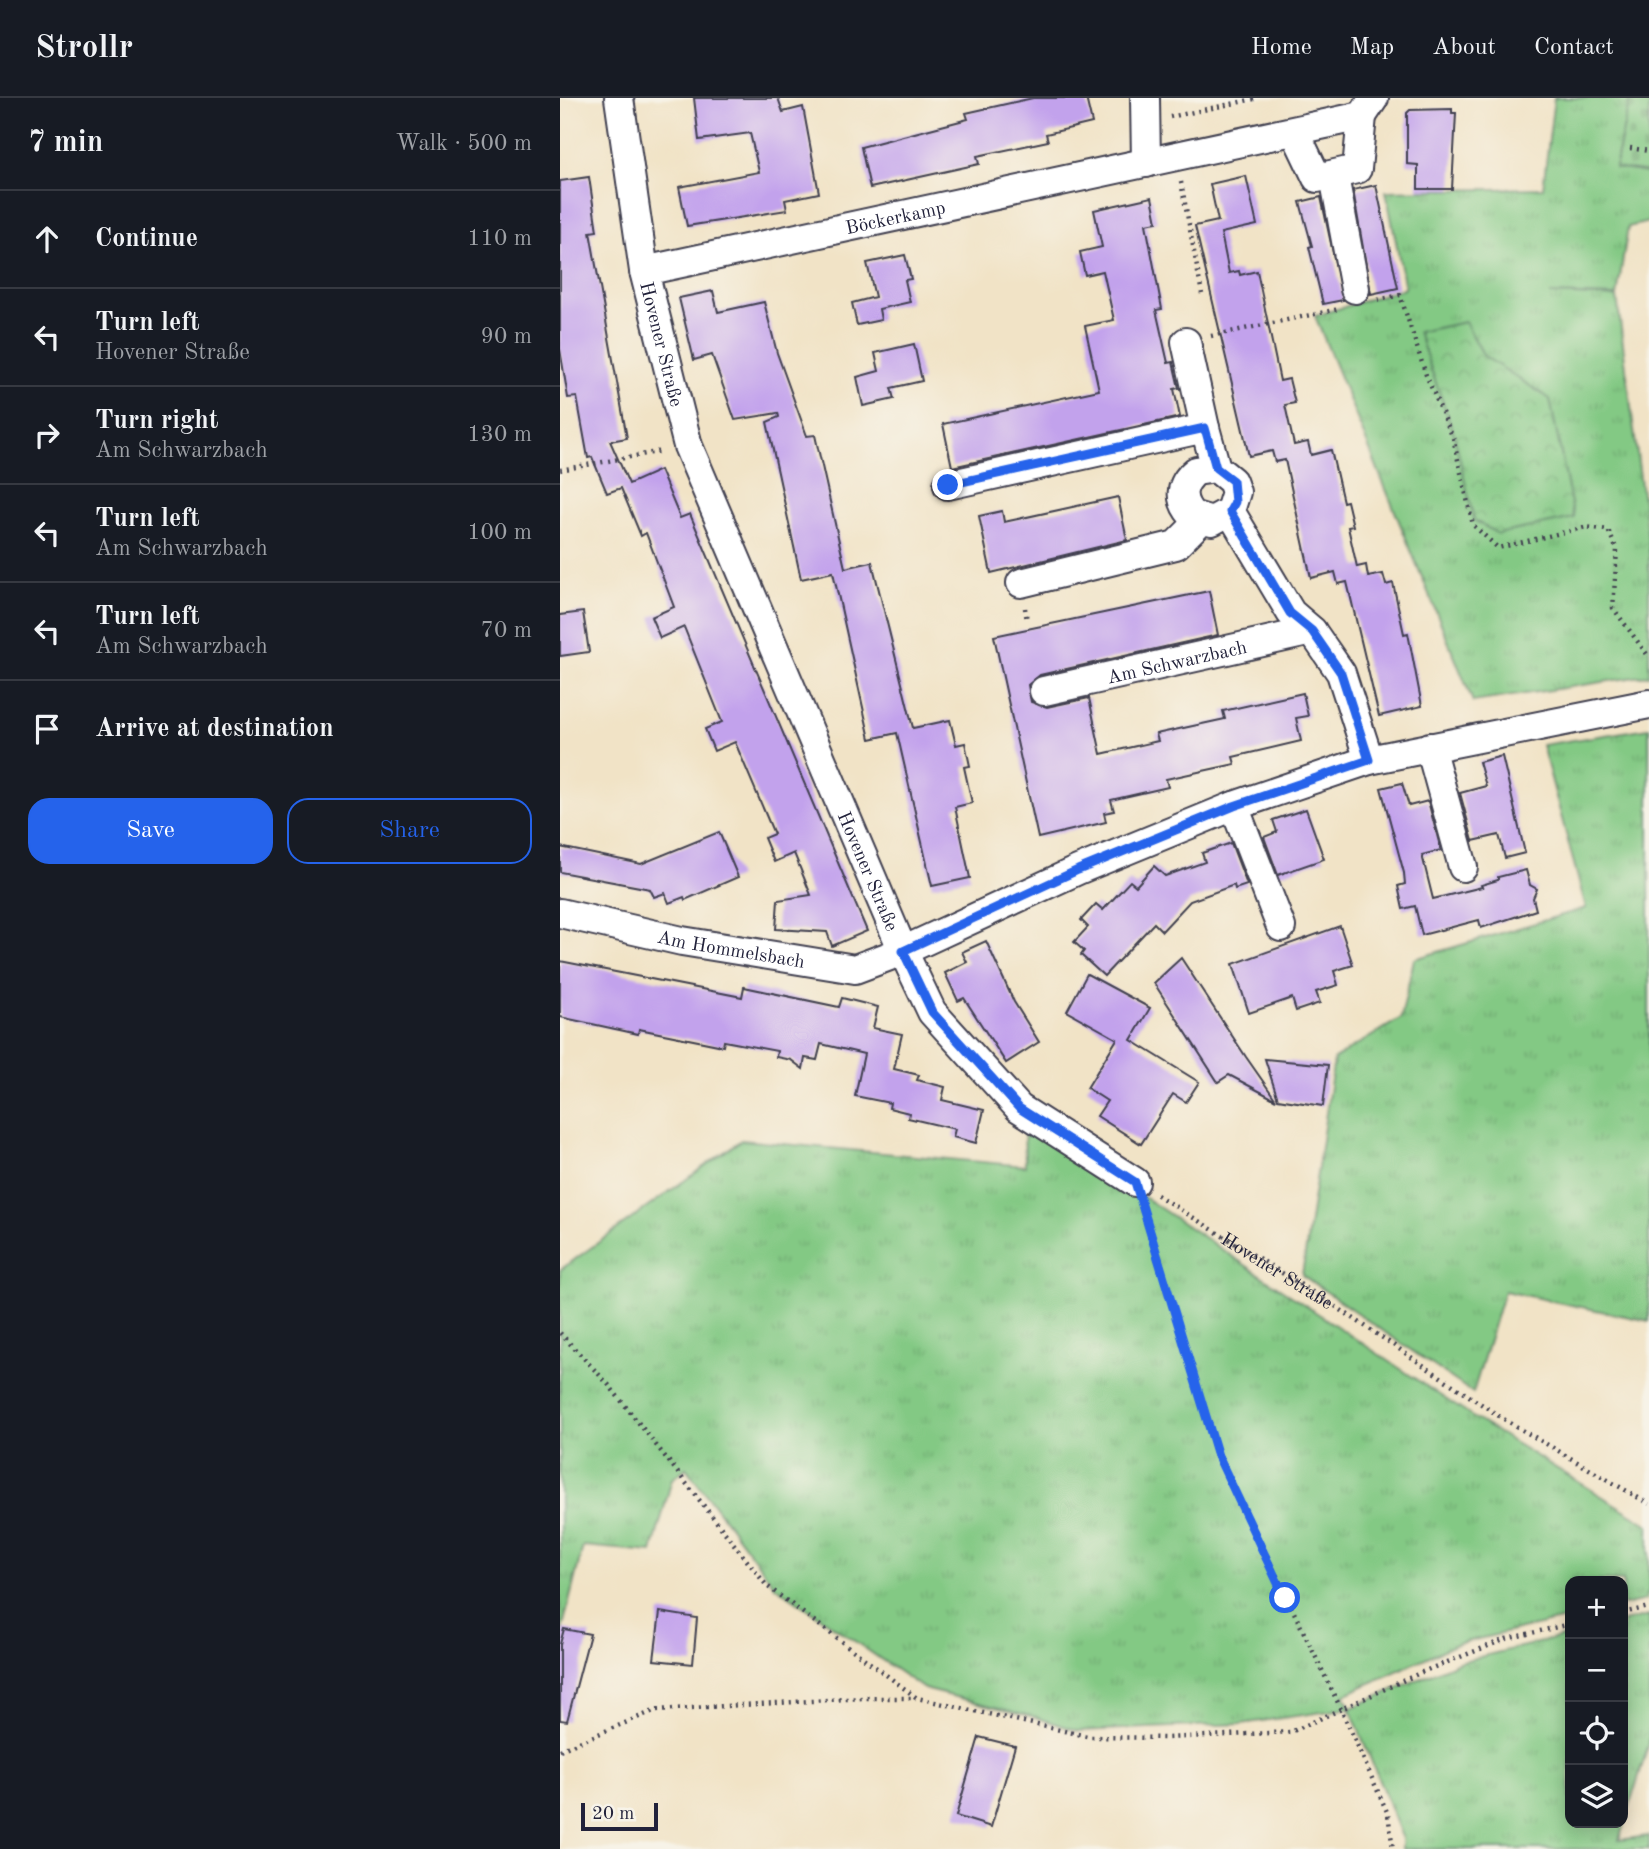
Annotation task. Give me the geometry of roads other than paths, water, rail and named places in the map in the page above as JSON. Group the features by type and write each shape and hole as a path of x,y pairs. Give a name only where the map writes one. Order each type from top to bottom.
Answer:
{"street":[{"name":"Hovener Straße","path":"619,98 644,271 688,446 903,951 932,1012 1019,1108 1135,1182"},
{"name":"Böckerkamp","path":"644,271 1295,132 1368,107"},
{"path":"1295,132 1317,178 1357,169 1368,107"},
{"path":"1145,110 1146,163"},
{"path":"1334,176 1358,299"},
{"path":"1021,583 1176,545 1201,520 1222,518 1230,511 1235,502 1233,481 1216,468 1186,342"},
{"path":"948,485 1205,428"},
{"path":"1201,520 1185,507 1183,487 1196,471 1216,468"},
{"path":"1230,511 1290,613 1312,631 1341,673 1369,760"},
{"name":"Am Schwarzbach","path":"1044,691 1312,631"},
{"path":"903,951 1078,870 1234,806 1369,760 1649,704"},
{"path":"1430,747 1463,867"},
{"path":"1234,806 1281,927"},
{"name":"Am Hommelsbach","path":"560,913 682,941 855,969 903,951"}]}
